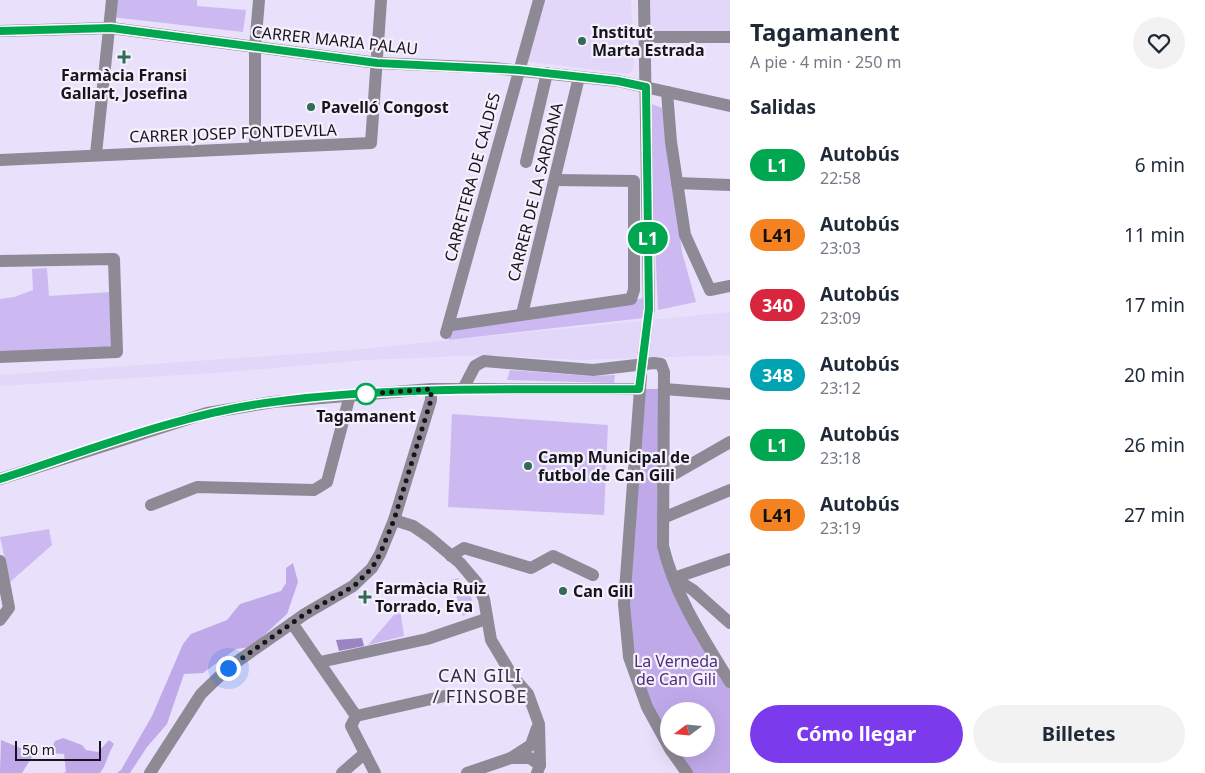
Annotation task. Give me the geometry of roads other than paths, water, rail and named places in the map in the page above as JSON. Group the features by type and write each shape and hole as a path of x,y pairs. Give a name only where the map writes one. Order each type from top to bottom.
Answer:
{"street":[{"path":"96,154 111,28 112,0"},
{"path":"255,148 256,48 259,0"},
{"path":"377,63 381,0"},
{"name":"CARRETERA DE CALDES","path":"522,314 449,329 518,70 539,0"},
{"path":"644,0 649,309"},
{"name":"CARRER MARIA PALAU","path":"0,31 111,28 377,63 518,70 618,81 730,106"},
{"path":"644,37 730,37"},
{"name":"CARRER JOSEP FONTDEVILA","path":"0,160 96,154 370,144 377,63"},
{"path":"526,162 548,73"},
{"name":"CARRER DE LA SARDANA","path":"522,314 580,77"},
{"path":"667,92 671,142 685,235 710,290 730,286"},
{"path":"522,314 631,299 634,290 634,181 555,180"},
{"path":"677,183 730,185"},
{"path":"0,261 114,259 117,352 0,358"},
{"path":"463,389 475,366 484,361 593,370 654,363 662,364 664,372 663,546 684,604 730,682"},
{"path":"641,376 624,604 629,657 647,707 660,731"},
{"path":"0,479 207,414 273,402 431,389 639,389"},
{"path":"150,773 201,694 228,668 292,623 354,586 372,568 394,520 431,400 431,389"},
{"path":"664,389 730,394"},
{"path":"151,505 197,487 314,490 327,482 350,395"},
{"path":"662,481 730,442"},
{"path":"663,518 730,490"},
{"path":"394,520 413,526 430,537 477,583 484,599 491,640 528,694 539,724 539,770"},
{"path":"451,556 464,548 531,568 553,556 593,575"},
{"path":"674,578 730,559"},
{"path":"0,561 9,608 0,620"},
{"path":"674,578 694,590 730,623"},
{"path":"320,662 427,639 486,619"},
{"path":"292,623 356,716"},
{"path":"356,716 449,695"},
{"path":"356,716 351,726 375,773"},
{"path":"467,773 511,758 531,745 539,724"},
{"path":"342,773 365,753"},
{"path":"511,758 530,758 539,770"},
{"path":"676,758 687,773"}],"tunnel":[{"path":"641,373 649,309"}],"place":[{"name":"Institut Marta Estrada","path":"582,41"},
{"name":"Farmàcia Fransi Gallart, Josefina","path":"124,57"},
{"name":"Pavelló Congost","path":"311,107"},
{"name":"Tagamanent","path":"366,394"},
{"name":"Camp Municipal de futbol de Can Gili","path":"528,466"},
{"name":"Can Gili","path":"563,591"},
{"name":"Farmàcia Ruiz Torrado, Eva","path":"365,597"}],"district":[{"name":"CAN GILI / FINSOBE","path":"480,685"}],"park label":[{"name":"La Verneda de Can Gili","path":"676,670"}]}
